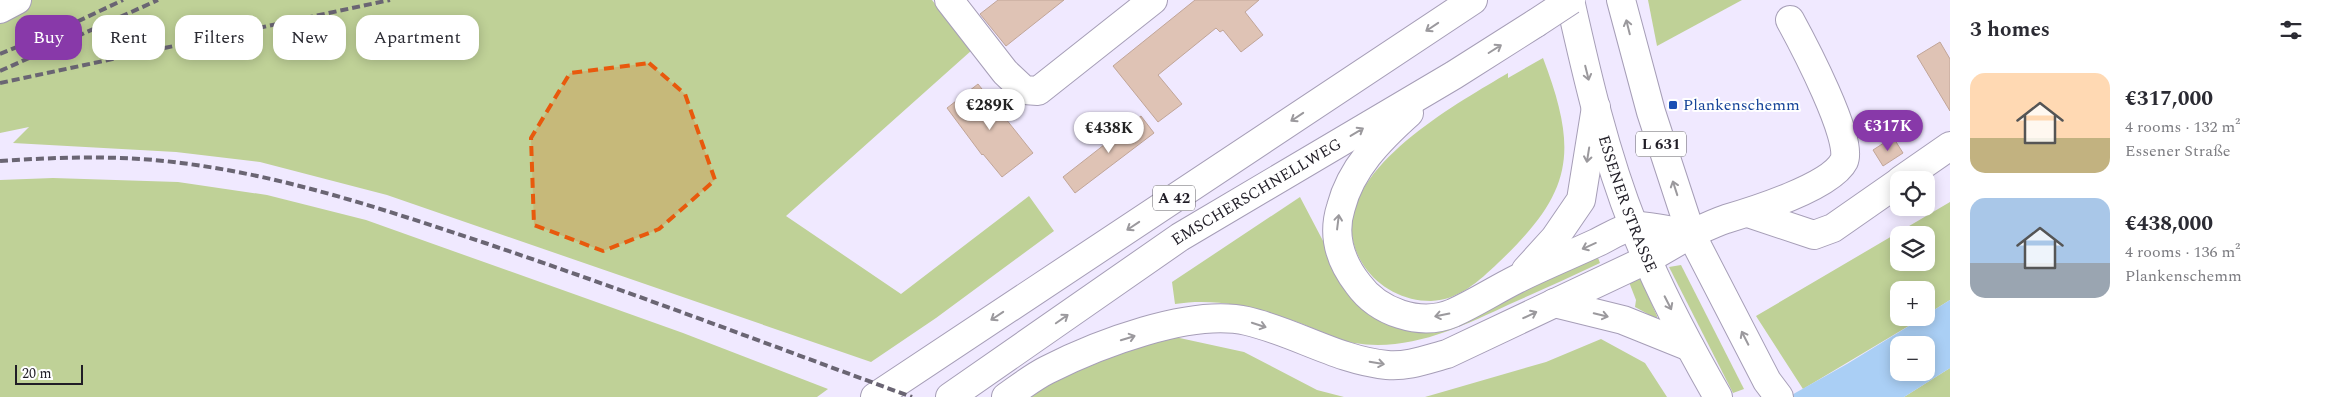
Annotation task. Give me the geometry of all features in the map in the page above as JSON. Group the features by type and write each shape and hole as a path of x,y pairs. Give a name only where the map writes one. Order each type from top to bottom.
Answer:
{"main road":[{"path":"0,9 17,0"},
{"path":"949,0 1005,72 1024,90 1038,91 1153,0"},
{"name":"A 42","path":"875,397 1473,0"},
{"name":"EMSCHERSCHNELLWEG","path":"950,397 1180,237 1454,74 1570,0"},
{"name":"ESSENER STRASSE","path":"1570,0 1596,107 1633,226 1690,347 1718,397"},
{"name":"L 631","path":"1621,0 1651,112 1691,234 1773,389"},
{"path":"1006,397 1045,371 1086,352 1177,323 1211,319 1245,321 1330,352 1389,365 1416,362 1447,354 1648,259 1691,234 1724,220 1793,196 1833,173 1844,160 1845,144 1815,67 1790,20"},
{"path":"1454,74 1400,121 1364,159 1344,196 1336,232 1339,250 1352,277 1376,302 1395,313 1429,318 1451,313 1518,278 1633,226 1691,234"},
{"path":"1518,278 1555,238 1581,200 1596,107"},
{"path":"1914,171 1950,146"},
{"path":"1748,213 1814,235 1833,228 1890,188"},
{"path":"1554,303 1623,320 1690,347"}],"highlighted area":[{"path":"649,63 685,94 715,180 659,229 603,251 534,225 531,138 570,73"}],"green space":[{"path":"0,0 932,0 972,50 786,216 901,294 1029,196 1054,231 936,318 871,362 387,195 260,162 176,152 13,143 29,127 0,133"},
{"path":"1648,0 1742,0 1657,46"},
{"path":"1543,58 1562,120 1564,146 1562,170 1555,192 1542,214 1523,238 1498,263 1476,283 1451,297 1431,301 1411,299 1385,287 1364,266 1352,236 1356,206 1371,178 1395,151 1424,127 1508,73 1508,78"},
{"path":"53,178 178,182 267,195 366,220 683,333 828,389 817,397 0,397 0,180"},
{"path":"1300,197 1332,258 1394,320 1595,250 1600,263 1454,329 1435,336 1395,344 1375,345 1348,342 1274,314 1225,303 1192,302 1175,304 1172,282"},
{"path":"1950,202 1950,300 1935,309 1935,281 1890,281 1890,326 1909,326 1803,389 1756,316 1890,237 1890,271 1935,271 1935,226 1909,226 1926,216 1935,216 1935,211"},
{"path":"1681,265 1744,389 1733,393 1669,267"},
{"path":"1638,273 1657,319 1635,307 1636,300 1627,277"},
{"path":"1175,337 1244,352 1317,390 1344,397 1031,397 1071,369 1132,348"},
{"path":"1601,339 1645,363 1667,397 1425,397 1546,362"},
{"path":"1950,368 1950,397 1904,397 1929,381 1935,381 1935,377"}],"water":[{"path":"1950,300 1950,368 1935,377 1935,336 1893,336 1909,326 1935,326 1935,309"},
{"path":"1890,338 1890,381 1929,381 1904,397 1788,397"}],"building":[{"path":"998,0 1064,0 1006,46 980,14"},
{"path":"1195,0 1259,0 1245,12 1263,35 1241,52 1223,30 1220,32 1216,28 1158,75 1182,104 1158,122 1113,66"},
{"path":"1940,42 1950,59 1950,111 1917,56"},
{"path":"978,84 1033,153 1002,177 982,155 947,108"},
{"path":"1141,116 1154,133 1075,193 1063,177"},
{"path":"1893,137 1903,153 1883,166 1873,150"}],"railway":[{"path":"0,54 68,26 123,0"},
{"path":"0,71 158,0"},
{"path":"0,83 390,0"},
{"path":"0,161 91,157 159,160 259,176 297,185 410,218 539,261 912,397"}],"place":[{"name":"Plankenschemm","path":"1673,105"}]}
